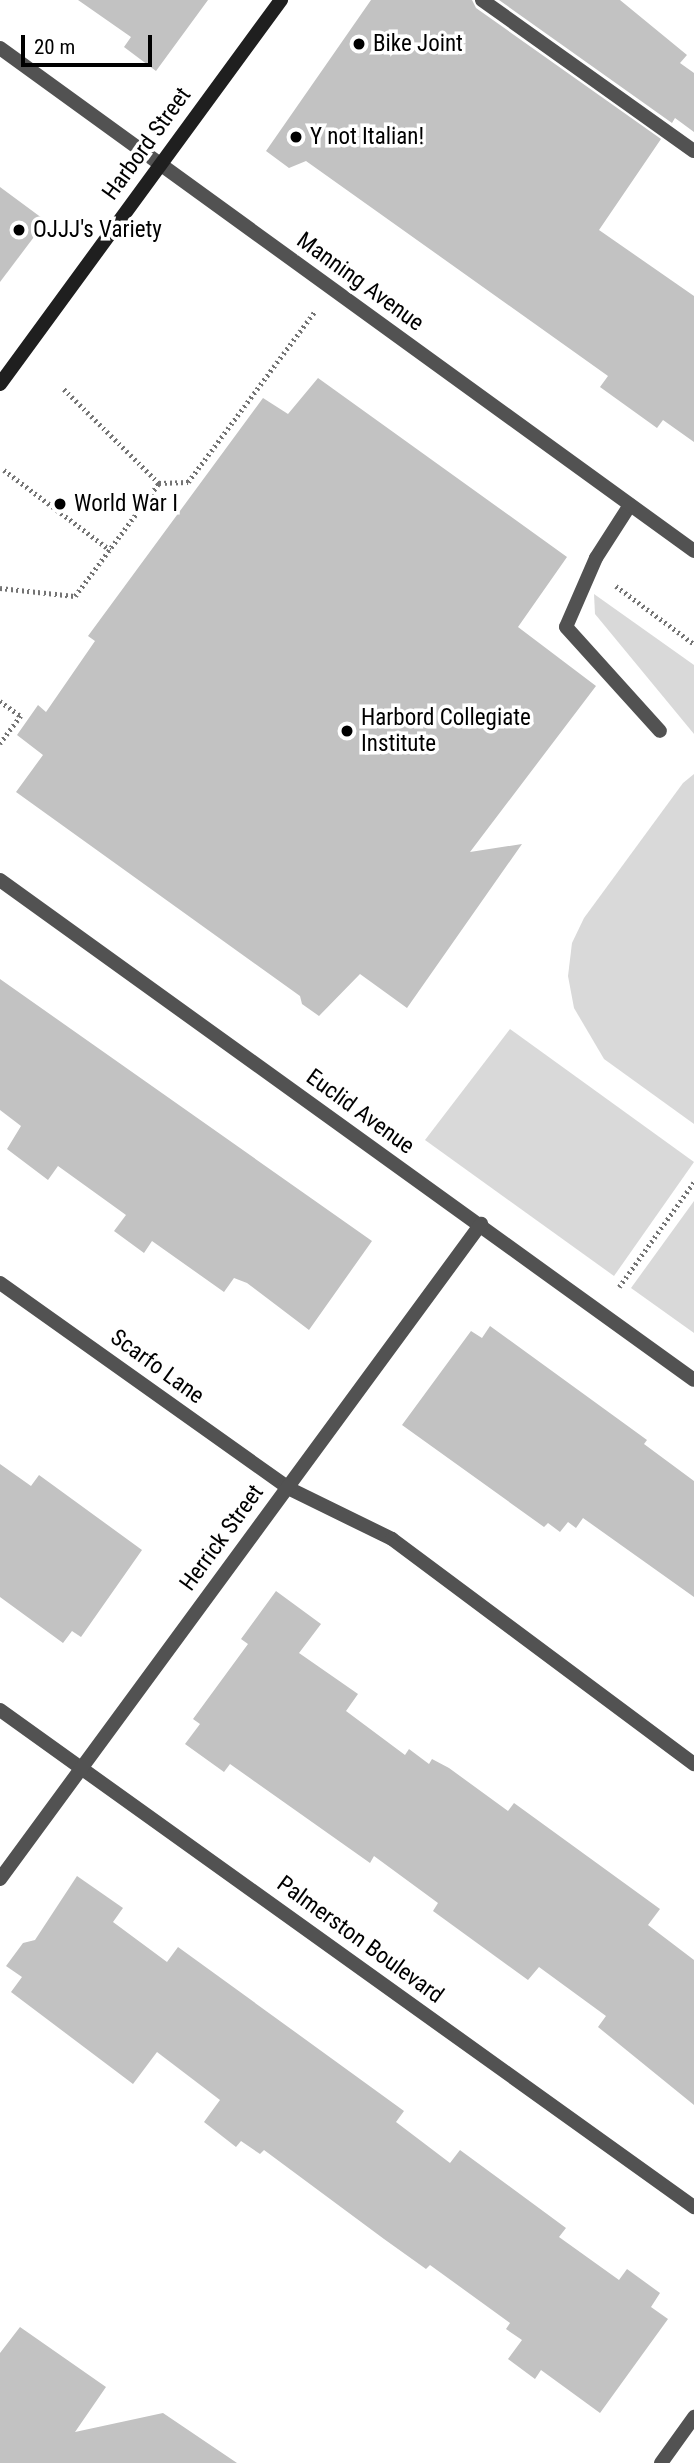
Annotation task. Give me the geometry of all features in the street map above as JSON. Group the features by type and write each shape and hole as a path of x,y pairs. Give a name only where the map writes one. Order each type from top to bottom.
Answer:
{"street":[{"name":"Harbord Street","path":"0,384 281,0"},
{"path":"482,0 694,152"},
{"name":"Manning Avenue","path":"0,48 694,551"},
{"path":"630,505 592,568 566,627 660,731"},
{"name":"Euclid Avenue","path":"0,880 694,1380"},
{"name":"Herrick Street","path":"0,1879 481,1224"},
{"name":"Scarfo Lane","path":"0,1283 288,1488 393,1539 694,1765"},
{"name":"Palmerston Boulevard","path":"0,1710 694,2207"},
{"path":"661,2463 694,2417"}],"path":[{"path":"64,389 159,483 187,482 318,308"},
{"path":"4,470 110,550"},
{"path":"0,588 75,596 159,483"},
{"path":"592,568 694,644"},
{"path":"0,701 21,716 0,744"},
{"path":"618,1287 694,1182"}],"shaded area":[{"path":"594,594 694,665 694,734 595,614"},
{"path":"694,774 694,1124 604,1059 574,1008 568,976 572,943 584,918 683,783"},
{"path":"510,1029 694,1162 614,1276 425,1140"},
{"path":"694,1201 694,1333 631,1288"}],"building":[{"path":"78,0 208,0 156,71 124,47 131,37"},
{"path":"371,0 472,0 476,8 661,139 599,230 694,296 694,442 663,420 657,428 600,387 608,376 306,161 289,168 266,151"},
{"path":"499,0 620,0 687,55 680,63 694,73 694,132 675,118 672,123"},
{"path":"0,187 46,221 0,282"},
{"path":"318,378 567,557 518,627 596,686 470,852 522,844 407,1008 360,974 319,1016 302,1004 300,996 16,792 43,755 17,735 38,705 46,712 95,641 88,636 263,398 288,414"},
{"path":"0,979 372,1241 309,1330 247,1283 234,1278 224,1292 152,1241 144,1253 114,1231 126,1215 58,1166 48,1180 7,1149 21,1126 0,1110"},
{"path":"490,1326 647,1440 644,1444 694,1481 694,1597 583,1518 576,1528 568,1522 560,1532 548,1523 544,1527 402,1425 471,1331 482,1338"},
{"path":"0,1464 31,1486 39,1475 142,1550 81,1637 72,1631 63,1643 0,1597"},
{"path":"276,1591 321,1624 299,1653 358,1694 346,1711 405,1755 409,1749 429,1764 432,1759 449,1768 508,1811 514,1803 660,1909 648,1925 694,1960 694,2105 598,2027 606,2016 539,1967 528,1980 433,1911 438,1903 374,1856 370,1863 230,1764 224,1772 185,1744 200,1724 193,1719 248,1644 241,1639"},
{"path":"77,1876 123,1908 113,1922 167,1962 178,1947 404,2111 396,2122 450,2163 460,2150 566,2228 559,2237 619,2280 627,2269 660,2293 651,2307 668,2319 600,2413 541,2370 535,2379 508,2359 522,2340 506,2329 510,2323 430,2265 426,2269 264,2150 260,2154 241,2141 236,2147 204,2122 220,2100 157,2052 133,2084 11,1992 22,1977 6,1966 23,1943 35,1940"},
{"path":"20,2327 106,2387 75,2432 163,2413 237,2463 0,2463 0,2353"}],"place":[{"name":"Bike Joint","path":"359,44"},
{"name":"Y not Italian!","path":"296,137"},
{"name":"OJJJ's Variety","path":"19,230"},
{"name":"World War I","path":"60,504"},
{"name":"Harbord Collegiate Institute","path":"347,731"}]}
